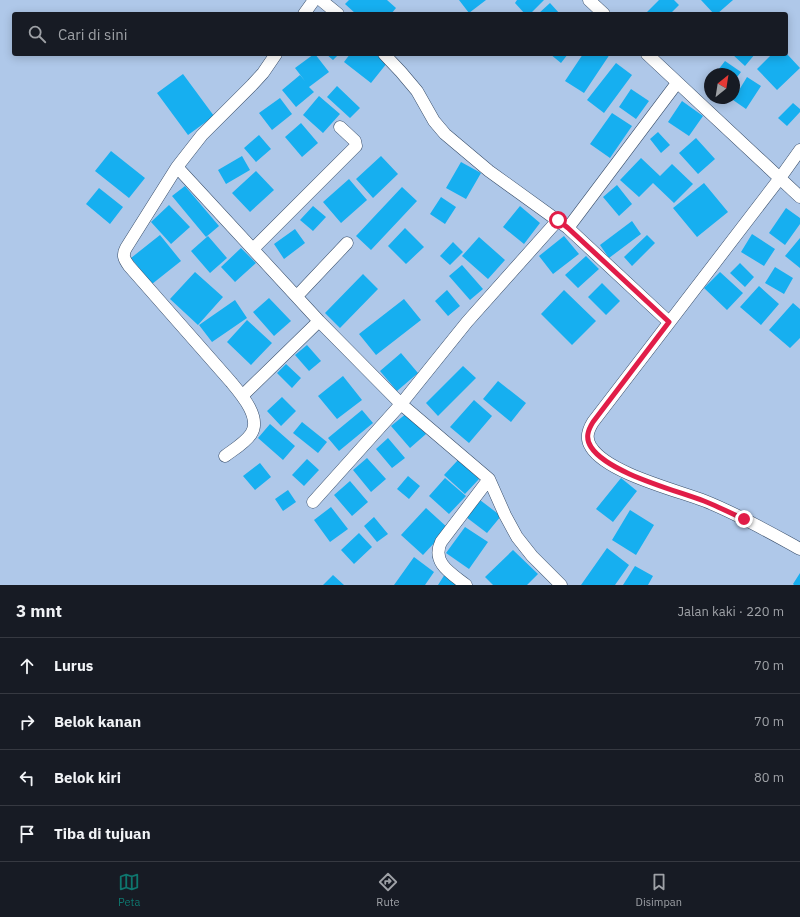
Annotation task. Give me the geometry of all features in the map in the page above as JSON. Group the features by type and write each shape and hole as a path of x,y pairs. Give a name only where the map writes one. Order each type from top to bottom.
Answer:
{"street":[{"path":"305,12 314,0"},
{"path":"321,0 336,12"},
{"path":"589,0 602,12"},
{"path":"225,456 250,435 254,428 254,419 242,396 129,266 124,258 124,255 126,248 177,167 202,135 257,79 274,56"},
{"path":"386,56 417,92 434,120 445,134 489,171 568,228 669,322"},
{"path":"649,56 800,197"},
{"path":"568,228 677,83"},
{"path":"254,248 356,146 355,141 340,127"},
{"path":"800,150 593,422 588,431 588,438 591,447 610,464 630,474 705,502 744,519 800,549"},
{"path":"177,167 254,248 319,320 401,404 489,479 505,515 518,537 532,556 561,585"},
{"path":"313,502 401,404 467,322 558,220"},
{"path":"297,296 347,243"},
{"path":"242,396 319,320"},
{"path":"466,585 440,563 437,555 438,550 441,542 489,479"}],"building":[{"path":"349,0 387,0 396,8 393,12 354,12 345,4"},
{"path":"459,0 486,0 470,12 468,12"},
{"path":"517,0 544,0 532,12 523,12 515,3"},
{"path":"659,0 674,0 679,5 672,12 647,12"},
{"path":"701,0 733,0 719,12 712,12"},
{"path":"550,3 558,12 540,12"},
{"path":"788,55 800,68 777,90 757,69 770,56"},
{"path":"311,56 317,56 329,72 309,87 314,92 296,107 282,90 300,75 305,81 295,68"},
{"path":"328,56 337,56 333,60"},
{"path":"348,56 378,56 387,63 371,83 344,62"},
{"path":"552,56 566,56 561,63"},
{"path":"582,56 609,56 584,93 565,81"},
{"path":"734,56 753,56 745,66"},
{"path":"725,61 735,68 720,68"},
{"path":"616,63 632,75 604,113 587,100"},
{"path":"183,74 214,116 188,135 157,93"},
{"path":"747,77 761,86 746,109 739,104 740,104 740,88"},
{"path":"337,86 360,108 350,118 327,97"},
{"path":"631,89 649,101 636,119 619,107"},
{"path":"319,96 340,114 323,133 303,115"},
{"path":"280,98 292,114 272,130 259,113"},
{"path":"682,101 703,116 689,136 668,122"},
{"path":"793,103 800,109 800,112 787,126 778,118"},
{"path":"612,113 632,126 610,158 590,144"},
{"path":"301,123 318,143 302,157 285,137"},
{"path":"658,132 670,145 661,153 650,139"},
{"path":"259,135 271,149 256,162 244,148"},
{"path":"696,138 715,159 698,174 679,153"},
{"path":"111,151 145,178 129,198 95,171"},
{"path":"242,156 250,170 226,184 218,170"},
{"path":"381,156 398,174 373,198 356,179"},
{"path":"641,158 660,176 672,164 693,184 674,203 653,183 639,197 620,180"},
{"path":"461,162 481,173 466,199 446,188"},
{"path":"256,171 274,190 250,212 232,193"},
{"path":"349,179 367,200 341,223 323,202"},
{"path":"704,183 728,212 697,237 673,208"},
{"path":"617,185 632,204 619,216 603,197"},
{"path":"185,186 219,226 206,237 172,196"},
{"path":"402,187 417,201 371,250 356,236"},
{"path":"99,188 123,207 110,224 86,204"},
{"path":"441,197 456,207 445,224 430,214"},
{"path":"169,205 190,227 171,244 151,222"},
{"path":"313,206 326,217 313,231 300,220"},
{"path":"520,206 540,223 524,244 503,227"},
{"path":"786,208 800,218 800,224 785,245 769,233"},
{"path":"632,221 641,234 609,258 600,245"},
{"path":"405,228 424,247 406,264 388,246"},
{"path":"295,229 305,243 284,259 274,244"},
{"path":"752,234 775,249 764,266 741,252"},
{"path":"160,235 181,261 152,284 131,258"},
{"path":"647,235 655,243 632,266 624,257"},
{"path":"208,236 227,258 210,273 191,251"},
{"path":"564,236 579,254 553,274 539,256"},
{"path":"479,237 505,260 488,279 462,256"},
{"path":"800,238 800,268 785,256"},
{"path":"453,242 463,252 450,265 440,256"},
{"path":"241,248 256,263 235,282 221,267"},
{"path":"586,256 599,269 578,288 565,275"},
{"path":"740,263 754,277 745,287 730,273"},
{"path":"462,265 483,289 470,300 449,276"},
{"path":"775,267 793,278 784,294 765,283"},
{"path":"195,272 223,297 198,325 170,299"},
{"path":"720,272 743,293 727,310 704,288"},
{"path":"363,274 378,289 340,328 325,313"},
{"path":"602,283 620,301 606,315 588,297"},
{"path":"759,286 779,304 761,325 740,307"},
{"path":"447,290 460,306 448,316 435,301"},
{"path":"564,290 596,321 572,345 541,314"},
{"path":"269,298 291,321 274,336 253,312"},
{"path":"404,299 421,320 376,355 359,334"},
{"path":"235,300 247,318 212,342 199,325"},
{"path":"793,303 800,309 800,338 790,348 769,330"},
{"path":"247,320 272,343 251,365 227,342"},
{"path":"307,345 321,361 309,371 295,355"},
{"path":"401,353 418,373 397,391 380,371"},
{"path":"286,364 301,378 292,388 277,373"},
{"path":"463,366 476,378 438,416 426,403"},
{"path":"343,376 362,400 337,419 318,396"},
{"path":"498,381 526,403 511,422 483,399"},
{"path":"282,397 296,411 281,426 267,411"},
{"path":"474,400 492,416 469,443 450,427"},
{"path":"362,410 373,423 339,451 328,438"},
{"path":"407,413 426,434 410,448 391,426"},
{"path":"302,422 327,442 318,453 293,433"},
{"path":"270,424 295,446 283,460 258,438"},
{"path":"388,438 405,458 392,468 376,449"},
{"path":"367,458 386,479 371,492 353,470"},
{"path":"307,459 319,470 304,486 292,475"},
{"path":"458,460 479,479 465,494 444,475"},
{"path":"260,463 271,477 255,490 243,476"},
{"path":"408,476 420,486 409,499 397,489"},
{"path":"445,478 466,496 449,514 429,496"},
{"path":"621,478 637,491 613,522 596,509"},
{"path":"350,481 368,502 352,516 334,495"},
{"path":"288,490 296,502 283,511 275,499"},
{"path":"480,500 501,516 487,533 466,517"},
{"path":"331,507 348,529 330,542 314,520"},
{"path":"426,508 448,528 423,555 401,535"},
{"path":"630,510 654,525 636,555 612,540"},
{"path":"374,517 388,534 377,542 364,526"},
{"path":"465,527 488,542 469,569 446,553"},
{"path":"359,533 372,547 354,564 341,550"},
{"path":"607,548 629,565 615,585 581,585"},
{"path":"513,550 538,574 527,585 493,585 485,577"},
{"path":"414,557 434,572 425,585 394,585"},
{"path":"635,566 653,576 648,585 623,585"},
{"path":"800,573 800,585 794,585 793,584"},
{"path":"445,574 460,585 438,585"},
{"path":"333,575 344,585 323,585"}],"route":[{"path":"558,220 669,322 593,422 588,431 588,438 591,447 598,455 610,464 630,474 705,502 744,519"}]}
